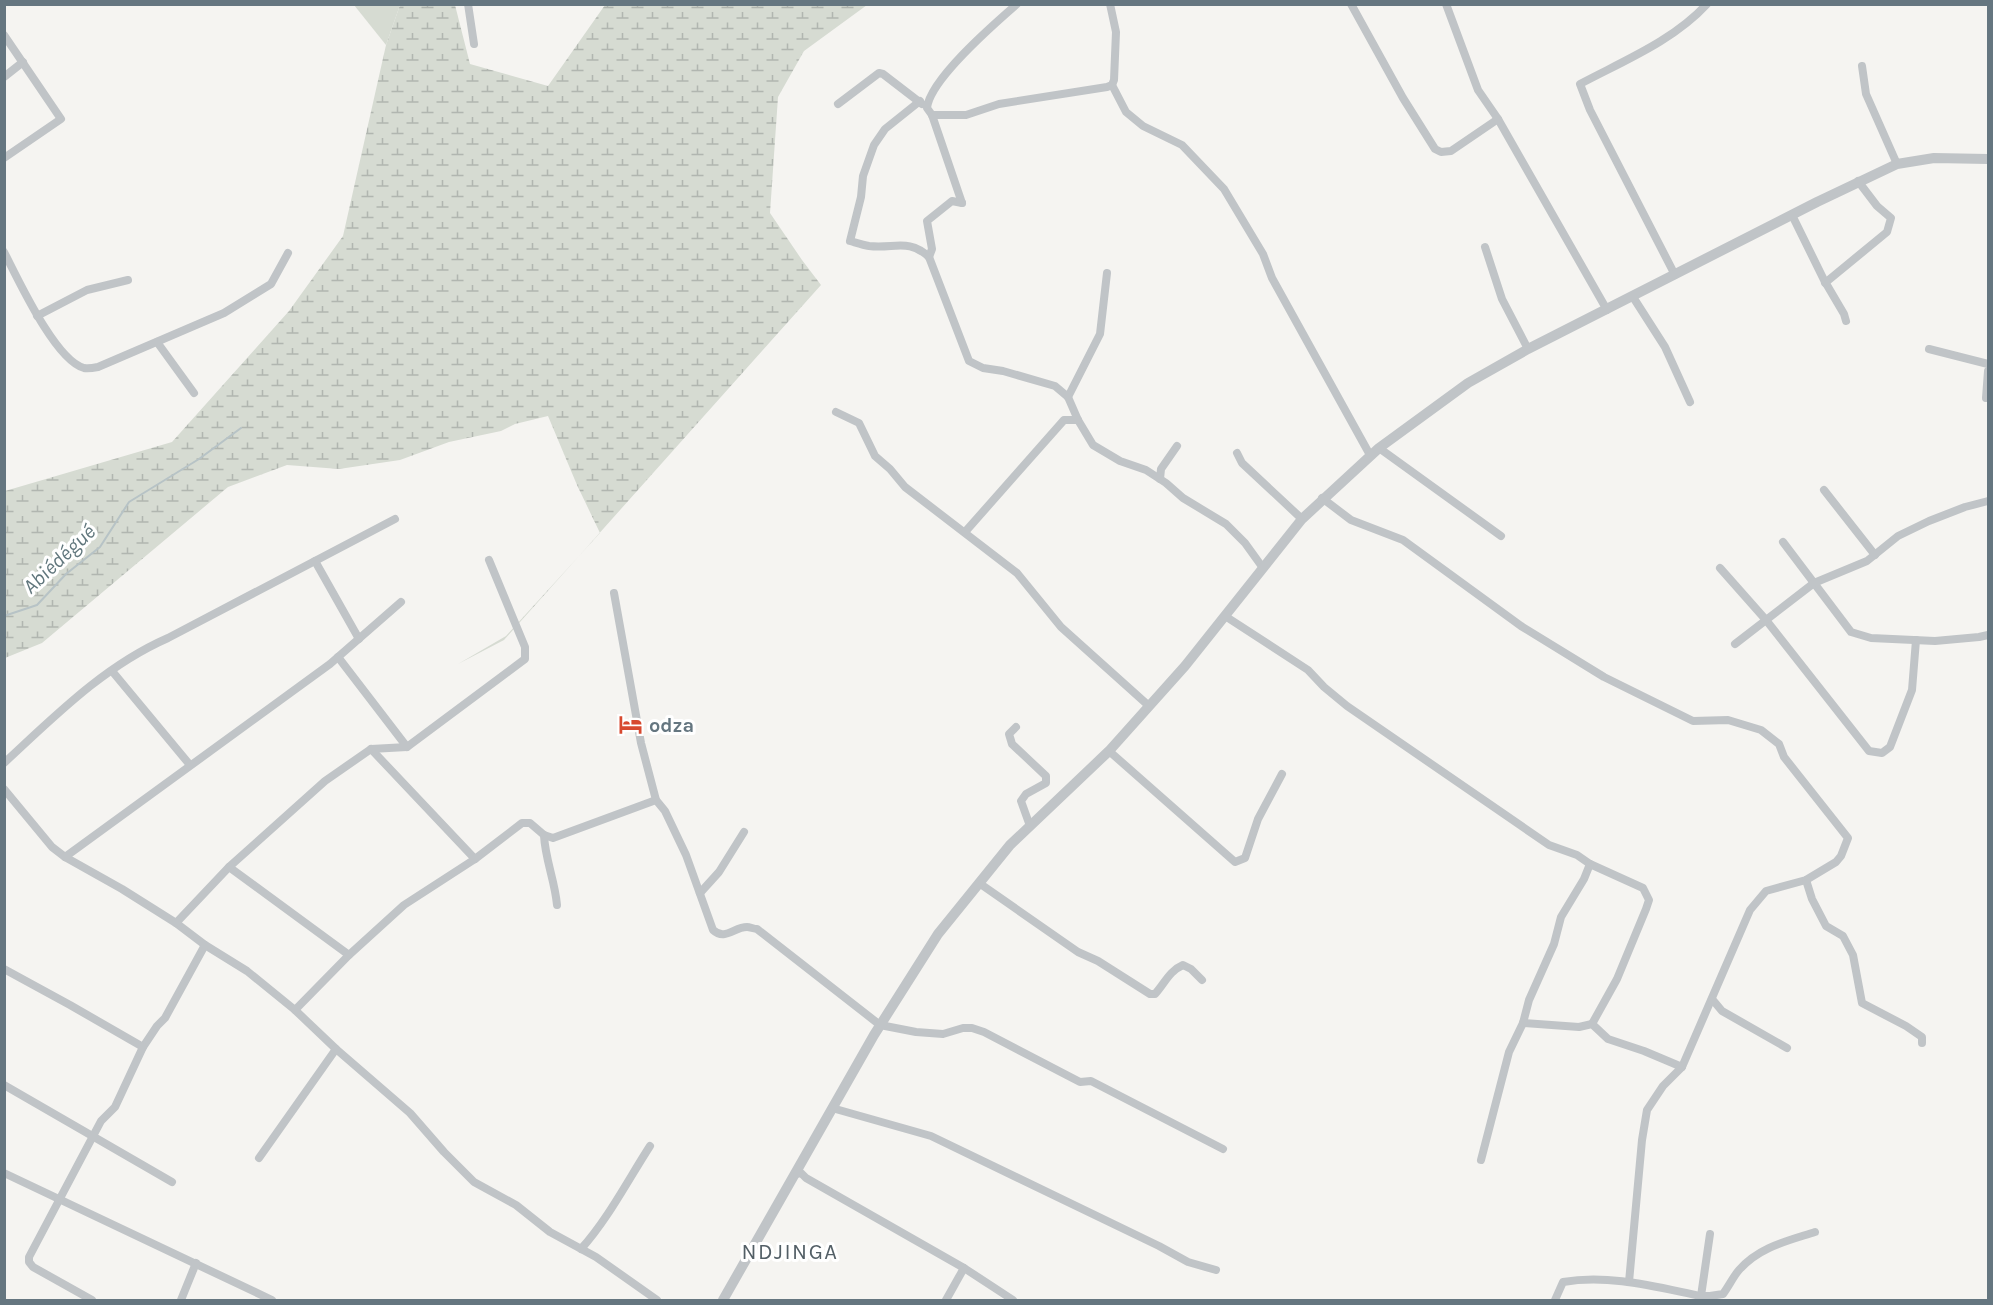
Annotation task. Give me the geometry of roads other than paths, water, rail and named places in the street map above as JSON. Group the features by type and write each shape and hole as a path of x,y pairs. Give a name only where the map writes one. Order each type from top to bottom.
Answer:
{"street":[{"path":"468,4 474,44"},
{"path":"929,111 930,95 938,84 994,24 1017,4"},
{"path":"1110,4 1116,32 1112,85 1126,112 1143,126 1182,145 1224,189 1263,254 1272,278 1375,451 1501,536"},
{"path":"1351,4 1403,98 1435,149 1441,152 1451,152 1498,119"},
{"path":"1446,4 1478,90 1498,119 1607,310"},
{"path":"1676,275 1590,110 1580,84 1674,33 1693,20 1707,4"},
{"path":"4,35 61,119 4,158"},
{"path":"4,77 23,62"},
{"path":"1862,66 1866,94 1897,164"},
{"path":"838,104 879,73 884,74 920,101 929,111 962,204 952,201 927,221 932,249 929,257"},
{"path":"929,111 966,115 999,104 1112,85"},
{"path":"920,101 885,129 874,145 863,176 861,197 850,242 870,246 901,245 920,248 929,257 969,361 983,368 1003,371 1055,386 1068,397 1093,445 1120,461 1146,470 1183,498 1226,524 1245,543 1263,568"},
{"path":"727,1299 832,1108 880,1025 938,934 1010,845 1109,751 1185,666 1302,519 1322,498 1375,451 1468,383 1528,349 1858,181 1897,164 1934,158 1989,159"},
{"path":"1825,283 1887,232 1891,218 1877,206 1858,181"},
{"path":"1792,215 1846,321"},
{"path":"1485,247 1502,299 1528,349"},
{"path":"5,253 37,316 69,360 81,368 98,367 224,314 271,284 288,253"},
{"path":"1068,397 1100,334 1107,273"},
{"path":"37,316 87,290 128,280"},
{"path":"1633,297 1665,347 1690,402"},
{"path":"157,342 194,393"},
{"path":"1929,349 1989,364"},
{"path":"1986,398 1989,371"},
{"path":"836,412 859,423 875,456 905,487 1017,573 1061,627 1149,706"},
{"path":"965,532 1064,420 1078,420"},
{"path":"1160,479 1161,469 1177,446"},
{"path":"1237,453 1242,463 1302,519"},
{"path":"1824,490 1875,555"},
{"path":"1322,498 1351,520 1403,540 1521,626 1604,678 1693,722 1728,720 1761,730 1779,744 1784,757 1848,838 1836,862 1806,880 1766,891 1750,910 1682,1067 1664,1086 1647,1110 1642,1140 1629,1282"},
{"path":"1735,644 1814,583 1867,561 1898,536 1929,521 1965,507 1989,501"},
{"path":"4,763 77,696 141,650 395,519"},
{"path":"1783,542 1851,632 1872,638 1935,641 1989,635"},
{"path":"176,923 229,867 325,781 371,749 407,747 525,659 525,646 489,560"},
{"path":"315,561 358,639"},
{"path":"1720,568 1766,620 1869,751 1882,753 1890,747 1912,690 1916,640"},
{"path":"614,592 641,743 656,800 665,811 686,855 713,930 717,934 723,936 747,927 757,929 880,1025 916,1032 943,1034 963,1028 984,1032 1080,1082 1091,1081 1222,1149"},
{"path":"64,857 338,657 401,602"},
{"path":"1225,616 1308,670 1347,706 1549,845 1577,855 1590,864 1642,888 1649,900 1617,979 1592,1024 1578,1027 1523,1023"},
{"path":"338,657 407,747"},
{"path":"112,670 190,765"},
{"path":"1016,727 1009,734 1012,744 1046,776 1046,783 1026,794 1021,801 1030,826"},
{"path":"371,749 475,859"},
{"path":"1109,751 1235,862 1245,858 1258,819 1282,774"},
{"path":"4,789 52,848 176,923 205,945 247,971 295,1010 410,1113 474,1182 499,1193 550,1232 616,1270 657,1300"},
{"path":"295,1010 404,904 475,859 522,824 530,823 544,835 553,838 656,800"},
{"path":"700,893 719,872 744,832"},
{"path":"544,835 557,904"},
{"path":"1481,1160 1509,1052 1554,944 1561,917 1584,879 1590,864"},
{"path":"229,867 349,955"},
{"path":"1806,880 1812,899 1826,926 1843,936 1853,955 1862,1003 1906,1026 1922,1038 1922,1043"},
{"path":"979,883 1078,951 1150,994 1155,994 1170,972 1183,965 1191,969 1202,980"},
{"path":"92,1300 33,1267 29,1262 29,1257 101,1121 115,1107 143,1047 165,1018 205,945"},
{"path":"4,969 143,1047"},
{"path":"1712,999 1722,1011 1787,1048"},
{"path":"1592,1024 1608,1039 1682,1067"},
{"path":"259,1158 336,1049"},
{"path":"4,1085 172,1182"},
{"path":"832,1108 931,1136 1188,1262 1216,1270"},
{"path":"582,1249 608,1214 650,1146"},
{"path":"4,1173 272,1300"},
{"path":"795,1174 801,1173 816,1184 964,1268 1013,1300"},
{"path":"1555,1300 1563,1282 1578,1279 1629,1282 1701,1296 1723,1294 1738,1271 1753,1257 1771,1245 1815,1232"},
{"path":"1701,1296 1710,1234"},
{"path":"181,1300 196,1263"},
{"path":"946,1300 964,1268"}],"waterway":[{"name":"Abiédégué","path":"4,616 37,605 66,574 100,547 129,502 199,459 241,428"}],"place":[{"name":"odza","path":"631,725"}],"district":[{"name":"NDJINGA","path":"790,1251"}]}
